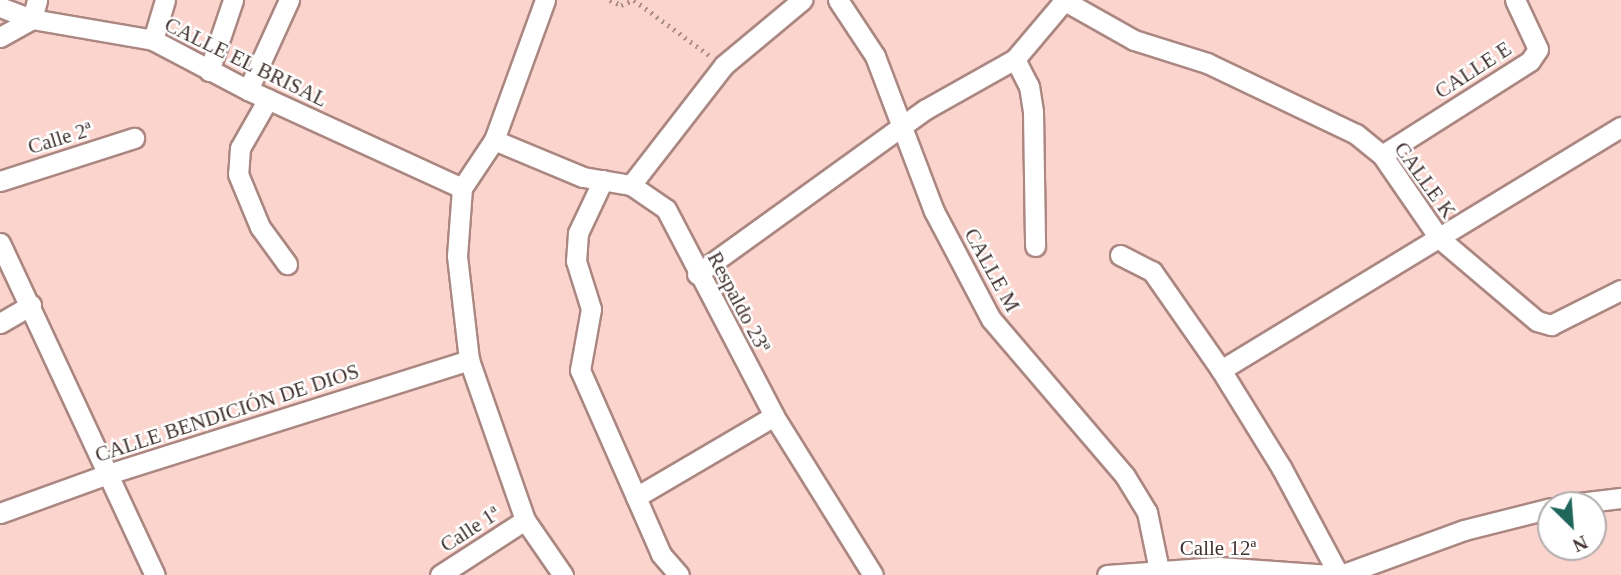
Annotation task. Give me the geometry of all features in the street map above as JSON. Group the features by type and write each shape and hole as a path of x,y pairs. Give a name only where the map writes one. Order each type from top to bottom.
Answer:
{"street":[{"path":"153,40 165,0"},
{"path":"209,71 233,0"},
{"path":"248,90 289,0"},
{"path":"545,0 494,140 463,188 457,256 469,359 525,520 563,575"},
{"path":"631,185 724,65 802,0"},
{"name":"CALLE M","path":"838,0 875,56 904,127 933,211 991,319 1125,476 1147,512 1160,573"},
{"path":"697,274 904,127 1014,59 1063,0"},
{"name":"CALLE K","path":"1063,0 1134,40 1207,63 1356,134 1382,155 1439,238 1537,321 1552,324 1621,290"},
{"name":"CALLE E","path":"1382,155 1530,61 1538,49 1515,0"},
{"name":"CALLE EL BRISAL","path":"0,8 35,10 153,40 248,90 463,188"},
{"path":"0,37 35,10"},
{"path":"1014,59 1029,86 1033,112 1035,246"},
{"path":"268,99 240,148 238,174 260,227 287,264"},
{"path":"1222,370 1621,127"},
{"name":"Calle 2ª","path":"0,181 134,138"},
{"name":"Respaldo 23ª","path":"494,140 583,177 631,185 666,209 697,274 774,416 873,575"},
{"path":"603,180 578,233 576,261 591,309 580,370 661,554 679,575"},
{"path":"0,243 155,575"},
{"path":"1119,256 1152,271 1222,370 1281,467 1340,575 1464,530 1537,512"},
{"path":"0,323 31,305"},
{"name":"CALLE BENDICIÓN DE DIOS","path":"0,513 108,474 469,359"},
{"path":"636,498 774,416"},
{"name":"Calle 1ª","path":"440,575 525,520"},
{"name":"Calle 12ª","path":"1107,575 1219,567 1330,575"}],"path":[{"path":"610,0 621,5 634,0 724,65"}]}
